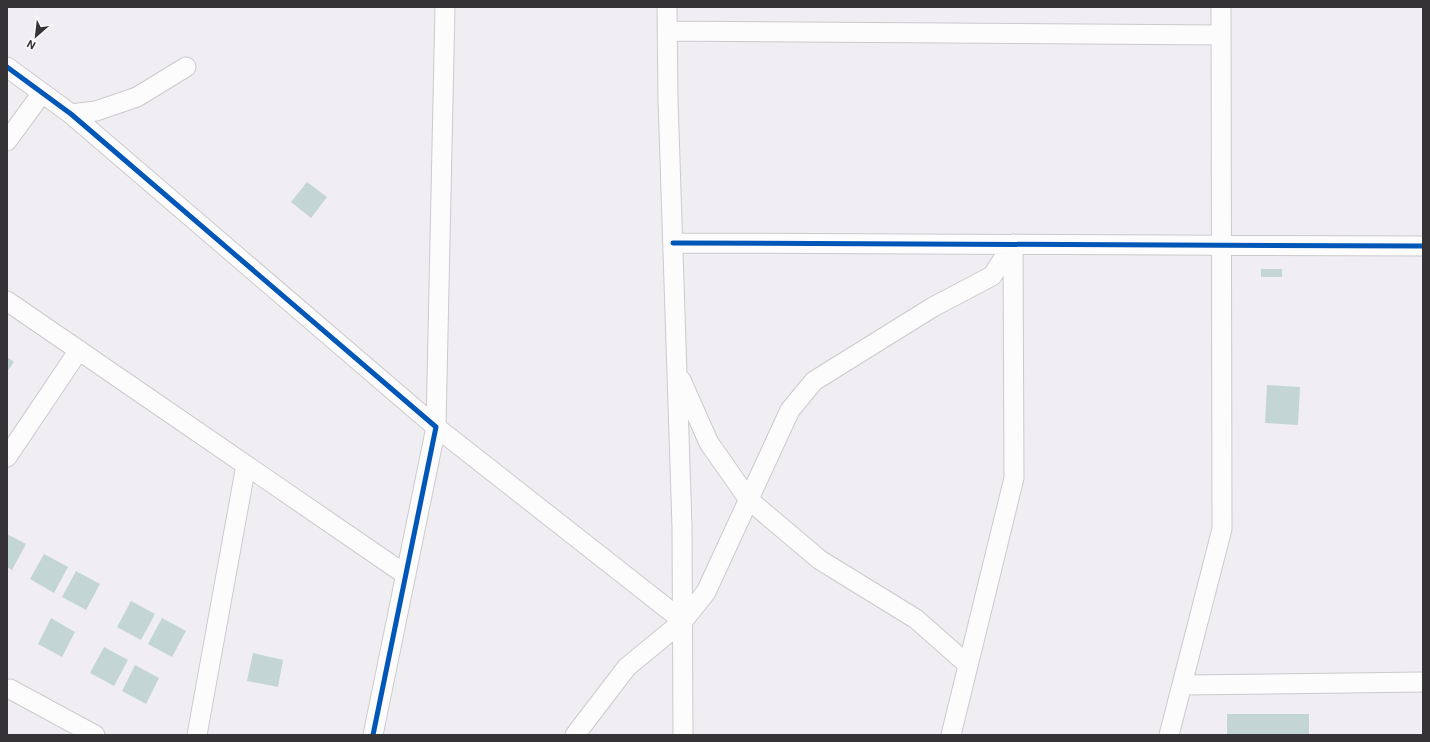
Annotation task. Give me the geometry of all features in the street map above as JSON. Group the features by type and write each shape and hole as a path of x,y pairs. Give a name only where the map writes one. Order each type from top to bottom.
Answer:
{"street":[{"path":"373,735 436,427 445,7"},
{"path":"667,7 668,99 682,527 683,735"},
{"path":"1168,735 1222,529 1221,7"},
{"path":"667,31 1222,35"},
{"path":"7,67 71,114 436,427 683,621"},
{"path":"71,114 96,111 138,97 186,68"},
{"path":"7,141 42,93"},
{"path":"673,243 1423,246"},
{"path":"575,735 627,667 683,621 706,592 790,410 814,381 933,307 992,276 1013,244"},
{"path":"950,735 1014,478 1013,244"},
{"path":"7,301 406,575"},
{"path":"7,457 79,350"},
{"path":"677,372 709,443 749,500 820,560 916,619 968,665"},
{"path":"196,735 246,465"},
{"path":"1182,685 1423,682"},
{"path":"10,689 95,735"}],"building":[{"path":"307,182 327,197 311,218 291,202"},
{"path":"1261,269 1282,269 1282,277 1261,277"},
{"path":"7,357 14,362 7,372"},
{"path":"1267,385 1300,387 1298,425 1265,423"},
{"path":"7,534 26,544 12,570 7,567"},
{"path":"44,554 68,567 54,593 30,579"},
{"path":"76,571 100,584 86,610 62,597"},
{"path":"131,601 155,614 141,640 117,627"},
{"path":"51,618 75,632 62,657 38,644"},
{"path":"162,618 186,631 172,657 148,644"},
{"path":"104,647 128,660 114,686 90,673"},
{"path":"253,653 283,660 278,687 247,681"},
{"path":"135,665 159,678 146,704 122,691"},
{"path":"1227,714 1309,714 1309,735 1227,735"}],"cycle path":[{"path":"7,67 71,114 436,427 373,735"},
{"path":"673,243 1423,246"}]}
